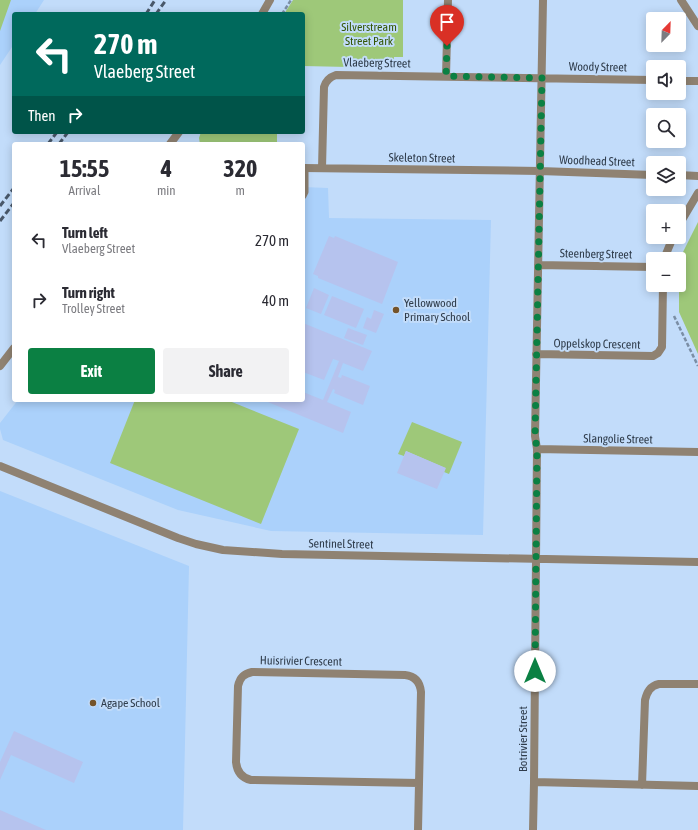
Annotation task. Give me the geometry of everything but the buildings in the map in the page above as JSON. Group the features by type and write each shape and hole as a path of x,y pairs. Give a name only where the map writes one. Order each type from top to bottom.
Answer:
{"street":[{"path":"263,12 270,0"},
{"path":"446,76 448,0"},
{"name":"Botrivier Street","path":"533,830 537,449 535,436 543,0"},
{"path":"681,0 698,26"},
{"name":"Vlaeberg Street","path":"322,168 323,92 325,83 328,79 336,75 542,78"},
{"name":"Woody Street","path":"542,78 646,80"},
{"path":"686,81 698,81"},
{"name":"Skeleton Street","path":"305,168 540,171"},
{"name":"Woodhead Street","path":"540,171 646,174"},
{"path":"686,175 698,176"},
{"path":"686,213 698,193"},
{"name":"Steenberg Street","path":"538,265 646,266"},
{"name":"Oppelskop Crescent","path":"536,354 653,356 658,354 662,347 663,292"},
{"path":"0,366 12,351"},
{"name":"Slangolie Street","path":"537,449 698,452"},
{"name":"Sentinel Street","path":"0,466 178,538 222,550 282,554 698,562"},
{"name":"Huisrivier Crescent","path":"418,830 421,692 420,684 414,678 405,675 252,672 247,673 239,680 236,762 237,770 242,777 251,780 419,783"},
{"path":"642,785 645,700 648,691 655,685 659,684 698,684"},
{"path":"534,782 698,786"}],"path":[{"path":"283,12 291,0"},
{"path":"663,313 673,314 698,366"}],"shaded area":[{"path":"0,0 44,0 36,12 12,12 12,47 0,65"},
{"name":"Yellowwood Primary School","path":"305,187 328,188 329,218 491,220 483,535 271,531 178,510 3,440 0,423 16,402 305,402"},
{"name":"Agape School","path":"0,491 189,566 183,830 0,830"}],"green space":[{"path":"0,0 11,0 0,31"},
{"name":"Silverstream Street Park","path":"293,0 403,0 403,57 394,57 394,68 305,66 305,12 285,12"},
{"path":"200,134 277,134 277,142 200,142"},
{"path":"698,222 698,354 679,312 679,292 686,292 686,252 683,252"},
{"path":"134,402 232,402 299,429 261,524 110,463"},
{"path":"412,422 462,442 449,474 444,472 445,468 406,451 404,456 398,454"}],"railway":[{"path":"147,12 155,0"},
{"path":"157,12 166,0"},
{"path":"50,142 56,134"},
{"path":"60,142 66,134"},
{"path":"0,206 12,191"},
{"path":"0,221 12,206"}],"place":[{"name":"Yellowwood Primary School","path":"396,310"},
{"name":"Agape School","path":"93,703"}],"route":[{"path":"447,46 446,76 542,78 535,436 537,449 535,671"}]}
